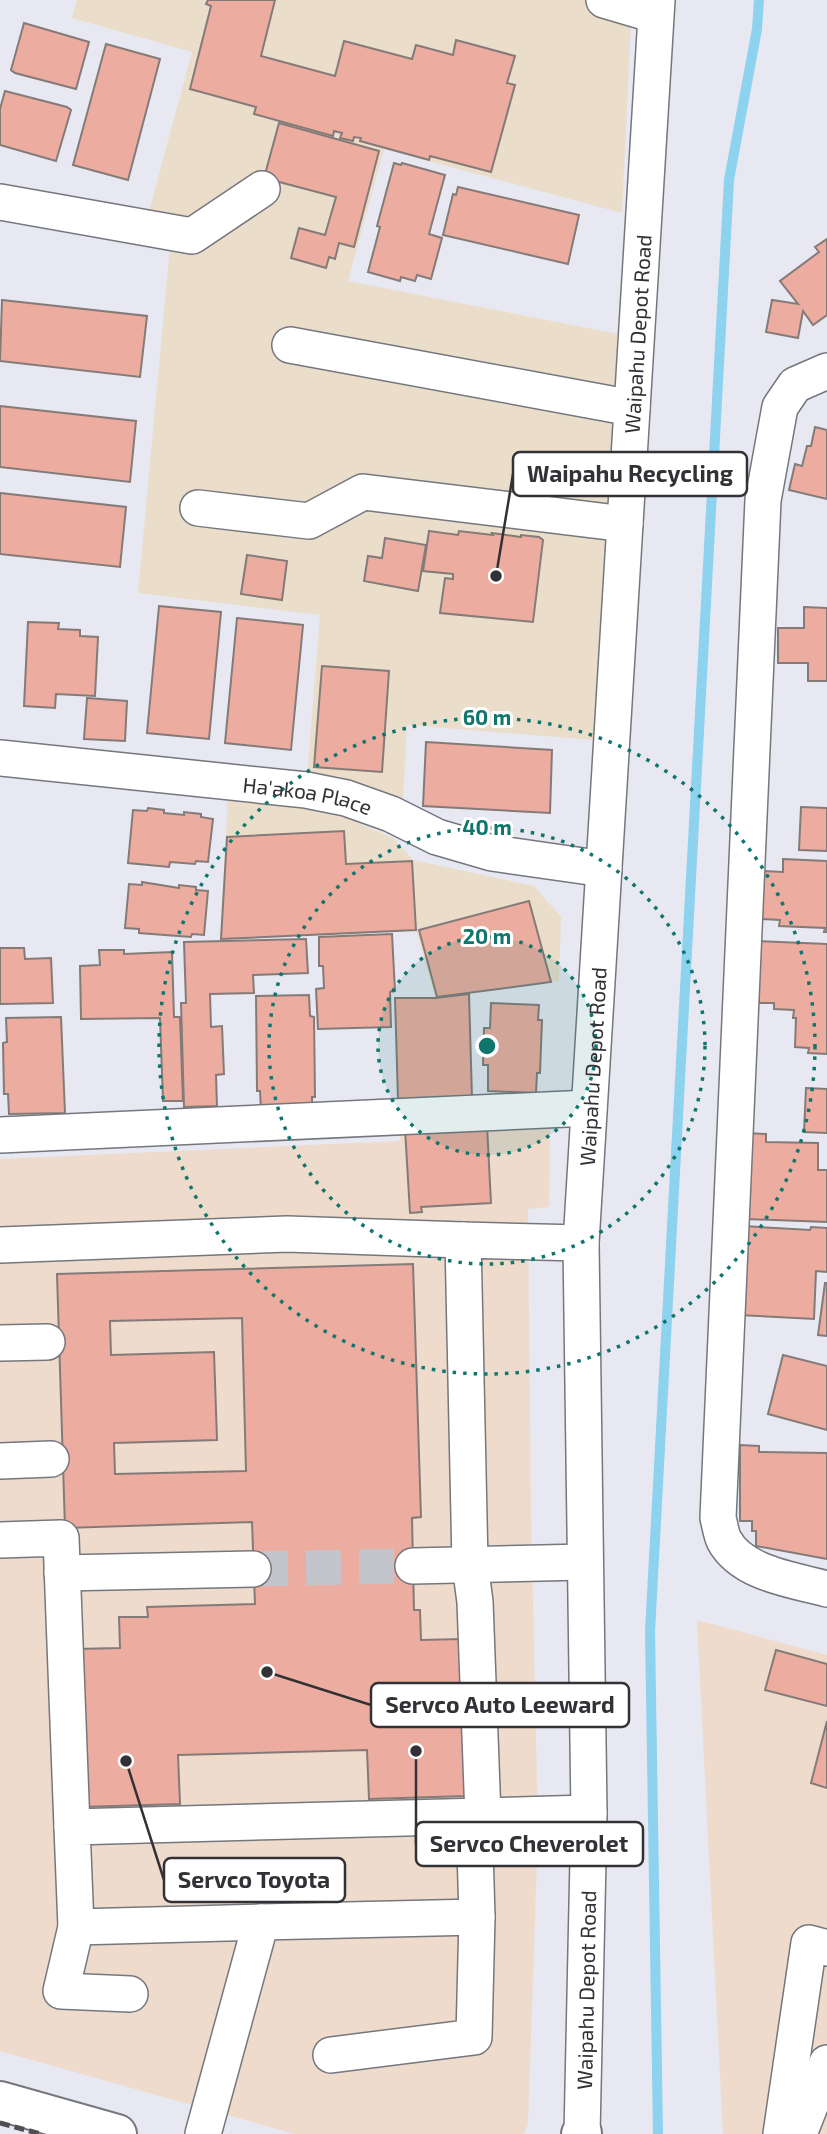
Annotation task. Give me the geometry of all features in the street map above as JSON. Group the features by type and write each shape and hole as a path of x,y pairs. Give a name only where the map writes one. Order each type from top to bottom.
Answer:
{"main road":[{"path":"0,2101 117,2134"}],"street":[{"path":"604,0 656,8"},
{"name":"Waipahu Depot Road","path":"581,2134 589,1813 581,1243 656,8"},
{"path":"0,202 192,236 262,189"},
{"path":"290,345 632,408"},
{"path":"827,372 795,385 780,407 763,500 718,1518 725,1541 740,1559 764,1572 827,1589"},
{"path":"198,508 309,521 363,492 625,524"},
{"name":"Ha'akoa Place","path":"0,758 306,790 345,798 391,814 437,837 492,853 604,869"},
{"path":"0,1135 589,1108"},
{"path":"0,1245 287,1234 581,1243"},
{"path":"331,2055 474,2036 478,1816 475,1602 470,1564 463,1240"},
{"path":"0,1343 47,1342"},
{"path":"0,1461 51,1459"},
{"path":"0,1540 61,1538 76,1927 61,1991 130,1994"},
{"path":"413,1566 585,1562"},
{"path":"62,1573 253,1569"},
{"path":"72,1827 589,1813"},
{"path":"76,1927 477,1917"},
{"path":"202,2134 261,1922"},
{"path":"782,2134 809,1943 827,1948"},
{"path":"799,2134 827,2063"}],"shaded area":[{"path":"77,0 632,0 622,213 384,149 348,281 618,334 594,740 407,725 403,799 359,784 307,777 320,615 138,593 170,246 147,219 192,52 72,18"},
{"path":"228,797 323,808 393,838 413,860 534,886 561,917 559,981 435,997 416,930 220,940"},
{"path":"550,1120 549,1207 528,1209 538,1830 528,2124 524,2134 295,2134 0,2051 0,1159 400,1141 400,1127"},
{"path":"697,1620 827,1655 827,2134 723,2134"}],"building":[{"path":"208,0 275,0 261,56 335,76 344,41 412,59 416,45 453,55 456,40 515,56 507,83 515,85 491,172 430,156 429,160 360,141 361,138 354,137 353,141 340,138 342,133 334,131 333,136 254,114 256,107 190,89 211,6 206,4"},
{"path":"24,23 89,42 76,89 11,70"},
{"path":"106,44 160,59 128,180 73,165"},
{"path":"5,91 71,110 56,161 0,145 0,109"},
{"path":"279,123 379,151 354,247 339,243 335,259 329,257 326,268 291,258 299,228 325,235 336,197 264,178"},
{"path":"394,163 445,175 429,234 442,238 431,279 417,275 415,281 401,277 400,281 368,272"},
{"path":"458,187 579,215 568,264 443,235 453,194 456,195"},
{"path":"827,239 827,315 813,325 803,311 798,338 766,332 772,300 798,304 780,281 819,252 815,247"},
{"path":"2,300 147,316 140,377 0,361"},
{"path":"0,406 136,421 130,482 0,467"},
{"path":"815,427 827,430 827,499 789,490 795,464 802,466 807,446 811,446"},
{"path":"0,493 126,507 120,567 0,554"},
{"path":"429,531 458,535 459,531 521,535 543,540 533,622 440,613 445,578 453,579 453,574 423,571"},
{"path":"385,538 426,545 418,591 364,581 368,556 382,558"},
{"path":"247,555 287,561 282,600 241,594"},
{"path":"159,606 221,612 209,739 147,733"},
{"path":"804,607 827,608 827,681 808,681 808,663 778,663 778,628 804,628"},
{"path":"237,618 303,625 291,750 225,743"},
{"path":"28,622 59,623 58,629 80,630 80,636 98,637 95,696 56,694 55,708 24,706"},
{"path":"322,666 389,671 382,772 314,767"},
{"path":"87,698 127,701 125,741 84,739"},
{"path":"426,742 552,750 550,813 423,806"},
{"path":"801,807 827,808 827,851 799,850"},
{"path":"148,808 164,810 164,813 201,814 201,817 213,819 208,862 170,862 169,867 128,863 133,810 147,811"},
{"path":"344,831 346,864 412,861 416,930 221,939 227,837"},
{"path":"783,859 827,861 827,932 824,932 825,928 779,926 780,920 762,919 764,871 783,872"},
{"path":"142,882 179,888 179,885 196,887 196,890 208,891 204,935 192,934 191,937 139,933 139,929 125,928 129,884 142,885"},
{"path":"529,901 551,982 437,997 419,930"},
{"path":"392,934 395,991 390,992 391,1027 318,1029 316,989 324,988 323,966 319,966 319,937"},
{"path":"306,939 308,973 253,975 254,993 210,994 211,1027 222,1026 224,1074 216,1075 217,1106 184,1107 181,1003 186,1003 184,942"},
{"path":"758,941 827,944 827,1054 808,1053 809,1048 795,1047 794,1010 774,1009 774,1003 759,1003"},
{"path":"0,948 24,948 25,959 51,958 53,1003 0,1004"},
{"path":"99,950 124,950 124,954 172,952 174,1017 180,1017 183,1101 163,1101 160,1018 81,1019 80,966 100,965"},
{"path":"469,994 472,1098 398,1100 395,998 435,998"},
{"path":"309,995 310,1016 314,1017 315,1097 312,1097 312,1110 261,1110 260,1091 257,1091 256,996"},
{"path":"491,1003 539,1005 538,1020 542,1020 540,1073 537,1073 536,1093 488,1091 488,1065 483,1065 484,1028 490,1028"},
{"path":"61,1017 65,1113 9,1114 8,1094 4,1094 3,1043 7,1042 6,1018"},
{"path":"806,1088 827,1089 827,1133 804,1132"},
{"path":"487,1125 491,1203 421,1207 422,1212 410,1213 405,1129"},
{"path":"748,1133 766,1134 766,1142 818,1143 818,1170 827,1170 827,1222 746,1219"},
{"path":"743,1226 810,1230 811,1227 827,1228 827,1272 816,1271 814,1319 738,1315"},
{"path":"413,1264 421,1517 412,1518 414,1610 420,1610 421,1640 461,1639 466,1796 369,1799 367,1750 178,1755 180,1804 81,1807 76,1649 120,1648 119,1617 148,1617 147,1607 255,1604 252,1522 65,1528 57,1274","holes":["242,1318 246,1471 115,1474 114,1443 217,1440 214,1352 111,1355 110,1321"]},
{"path":"827,1283 827,1336 818,1335"},
{"path":"783,1355 827,1366 827,1430 768,1414"},
{"path":"740,1445 759,1446 759,1452 827,1453 827,1559 756,1546 756,1531 752,1531 752,1521 740,1521"},
{"path":"776,1650 827,1664 827,1706 765,1690"},
{"path":"827,1721 827,1788 811,1783"}],"waterway":[{"path":"658,2134 650,1631 729,180 757,29 759,0"}],"tunnel":[{"path":"253,1569 413,1566"}],"railway":[{"path":"0,2123 41,2134"}],"place":[{"name":"Waipahu Recycling","path":"496,576"},
{"name":"Servco Auto Leeward","path":"267,1672"},
{"name":"Servco Cheverolet","path":"416,1751"},
{"name":"Servco Toyota","path":"126,1761"}]}
